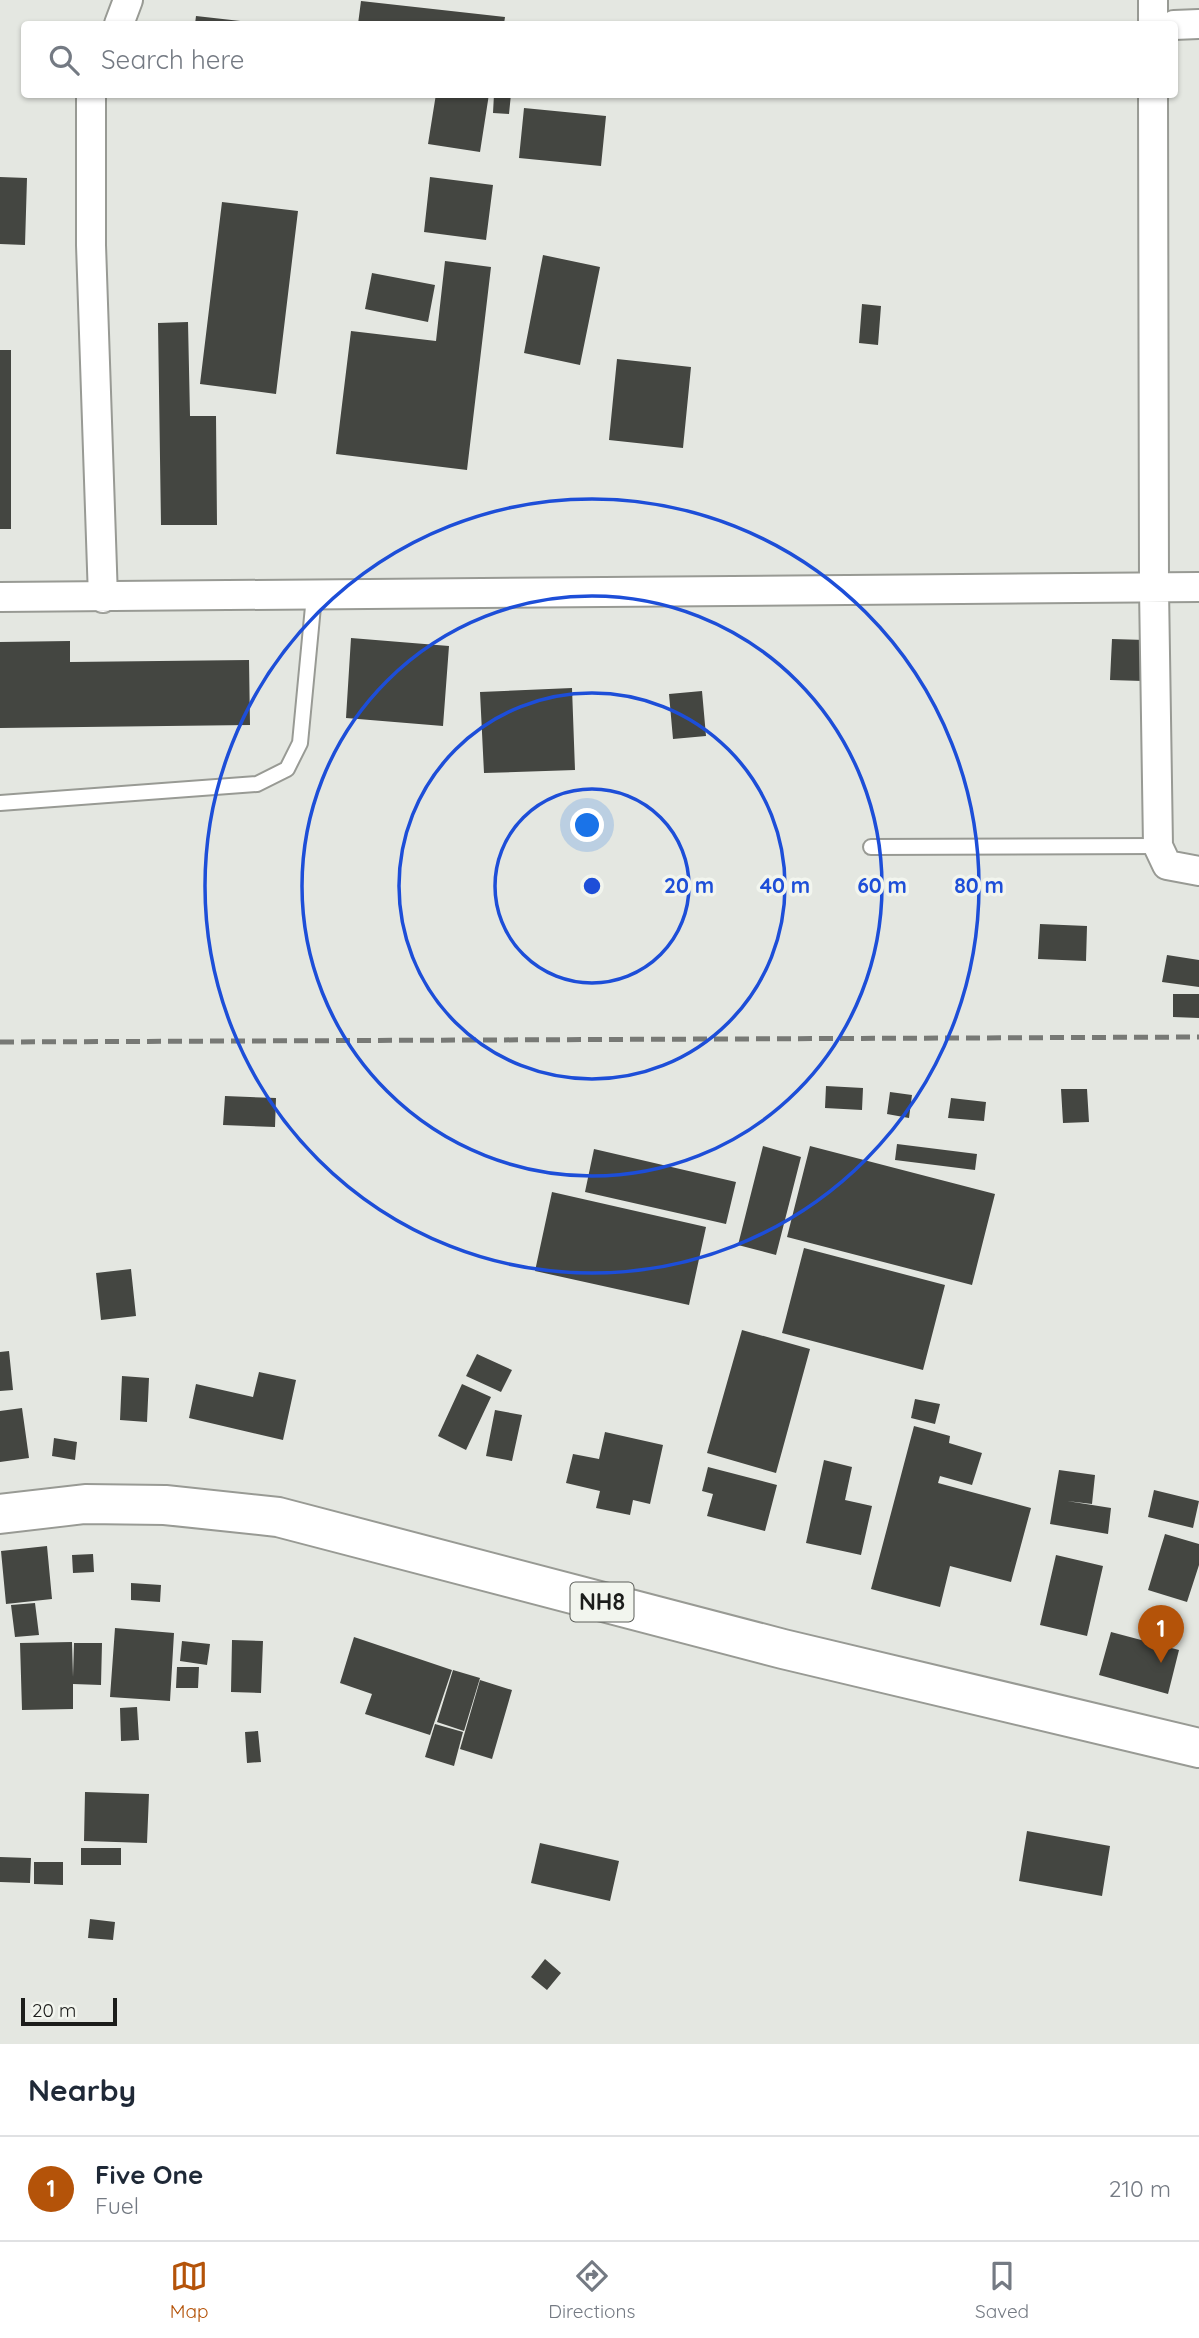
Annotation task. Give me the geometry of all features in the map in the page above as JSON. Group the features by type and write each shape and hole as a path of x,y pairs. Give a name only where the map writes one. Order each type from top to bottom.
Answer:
{"highway":[{"name":"NH8","path":"0,1514 85,1504 165,1505 278,1517 783,1649 1199,1748"}],"street":[{"path":"120,21 128,0"},
{"path":"1153,0 1153,21"},
{"path":"1178,25 1199,24"},
{"path":"91,98 91,245 103,598"},
{"path":"1153,98 1154,589 1158,846 1167,865 1199,871"},
{"path":"0,597 1199,587"}],"lane":[{"path":"0,803 257,784 287,769 300,743 314,596"},
{"path":"871,847 1158,846"}],"building":[{"path":"361,1 505,17 504,21 358,21"},
{"path":"196,16 240,21 195,21"},
{"path":"435,98 488,98 480,152 428,144"},
{"path":"494,98 511,98 509,114 493,113"},
{"path":"524,108 606,116 601,166 519,158"},
{"path":"0,177 27,178 25,245 0,244"},
{"path":"430,177 493,185 486,240 424,232"},
{"path":"222,202 298,211 276,394 200,384"},
{"path":"543,255 600,267 580,365 524,353"},
{"path":"445,261 491,267 467,470 336,454 351,331 436,341"},
{"path":"372,273 435,285 428,322 365,309"},
{"path":"862,304 881,306 878,345 859,343"},
{"path":"188,322 190,416 216,416 217,525 161,525 158,323"},
{"path":"0,350 11,350 11,529 0,529"},
{"path":"617,359 691,367 683,448 609,440"},
{"path":"351,638 449,646 443,726 346,718"},
{"path":"1112,639 1145,640 1143,681 1110,680"},
{"path":"70,641 70,662 249,660 250,725 0,728 0,642"},
{"path":"572,688 575,770 484,773 480,692"},
{"path":"702,691 706,736 673,739 669,694"},
{"path":"1040,924 1087,926 1086,961 1038,959"},
{"path":"1167,955 1199,960 1199,987 1162,982"},
{"path":"1173,994 1199,994 1199,1018 1173,1017"},
{"path":"826,1086 863,1088 862,1110 825,1108"},
{"path":"1061,1089 1087,1089 1089,1122 1063,1123"},
{"path":"890,1092 912,1095 909,1118 887,1114"},
{"path":"225,1096 276,1098 275,1127 223,1125"},
{"path":"951,1098 986,1102 984,1121 948,1118"},
{"path":"897,1144 977,1154 975,1170 895,1160"},
{"path":"763,1146 801,1157 776,1255 738,1245"},
{"path":"810,1146 995,1194 972,1285 787,1237"},
{"path":"594,1149 736,1182 726,1224 585,1192"},
{"path":"552,1192 706,1227 689,1305 535,1271"},
{"path":"804,1248 945,1285 923,1370 782,1333"},
{"path":"131,1269 136,1316 101,1320 96,1273"},
{"path":"742,1330 810,1349 776,1473 707,1453"},
{"path":"9,1351 13,1390 0,1391 0,1352"},
{"path":"477,1354 512,1370 501,1392 466,1376"},
{"path":"259,1372 296,1380 283,1440 189,1418 196,1384 253,1397"},
{"path":"122,1376 149,1378 147,1422 120,1420"},
{"path":"462,1384 491,1397 466,1450 438,1436"},
{"path":"915,1399 940,1404 935,1424 911,1418"},
{"path":"22,1408 29,1458 0,1462 0,1411"},
{"path":"495,1410 522,1415 512,1461 486,1456"},
{"path":"914,1426 950,1436 949,1443 982,1453 972,1485 940,1476 938,1483 1031,1508 1011,1582 950,1566 940,1607 871,1589"},
{"path":"605,1432 663,1445 650,1504 633,1500 630,1515 596,1508 600,1491 566,1483 573,1454 599,1459"},
{"path":"54,1438 77,1442 75,1460 52,1456"},
{"path":"824,1460 852,1467 845,1500 872,1506 861,1555 806,1543"},
{"path":"708,1467 777,1485 765,1531 707,1516 713,1494 702,1491"},
{"path":"1059,1470 1095,1475 1092,1504 1067,1501 1111,1508 1108,1534 1050,1524"},
{"path":"1154,1490 1199,1501 1193,1528 1148,1517"},
{"path":"1165,1534 1199,1544 1199,1565 1187,1602 1148,1590"},
{"path":"47,1546 52,1599 6,1604 1,1551"},
{"path":"93,1554 94,1572 73,1573 72,1555"},
{"path":"1056,1555 1103,1566 1087,1636 1040,1625"},
{"path":"131,1583 161,1585 160,1602 131,1600"},
{"path":"35,1603 39,1635 15,1637 11,1605"},
{"path":"115,1628 174,1633 170,1701 110,1697"},
{"path":"1111,1632 1179,1650 1168,1694 1099,1675"},
{"path":"354,1637 452,1670 430,1735 365,1714 372,1694 340,1683"},
{"path":"232,1640 263,1641 261,1693 231,1692"},
{"path":"182,1641 210,1644 207,1665 180,1661"},
{"path":"72,1642 73,1677 74,1643 102,1643 101,1685 73,1684 73,1709 22,1710 20,1643"},
{"path":"177,1667 199,1667 198,1688 176,1688"},
{"path":"453,1670 480,1678 464,1731 437,1722"},
{"path":"480,1680 512,1690 492,1759 460,1749"},
{"path":"137,1707 139,1740 121,1741 120,1708"},
{"path":"435,1724 463,1732 454,1766 425,1757"},
{"path":"258,1731 261,1762 247,1763 245,1732"},
{"path":"85,1792 149,1794 147,1843 84,1841"},
{"path":"1027,1831 1110,1846 1102,1896 1019,1881"},
{"path":"540,1843 619,1861 610,1901 531,1883"},
{"path":"81,1848 121,1848 121,1865 81,1865"},
{"path":"0,1857 31,1858 30,1883 0,1882"},
{"path":"34,1862 63,1862 63,1885 34,1884"},
{"path":"90,1919 115,1922 113,1940 88,1938"},
{"path":"545,1959 561,1973 547,1990 531,1977"}],"railway":[{"path":"0,1042 1199,1037"}],"place":[{"name":"Five One","path":"1161,1663"}]}
